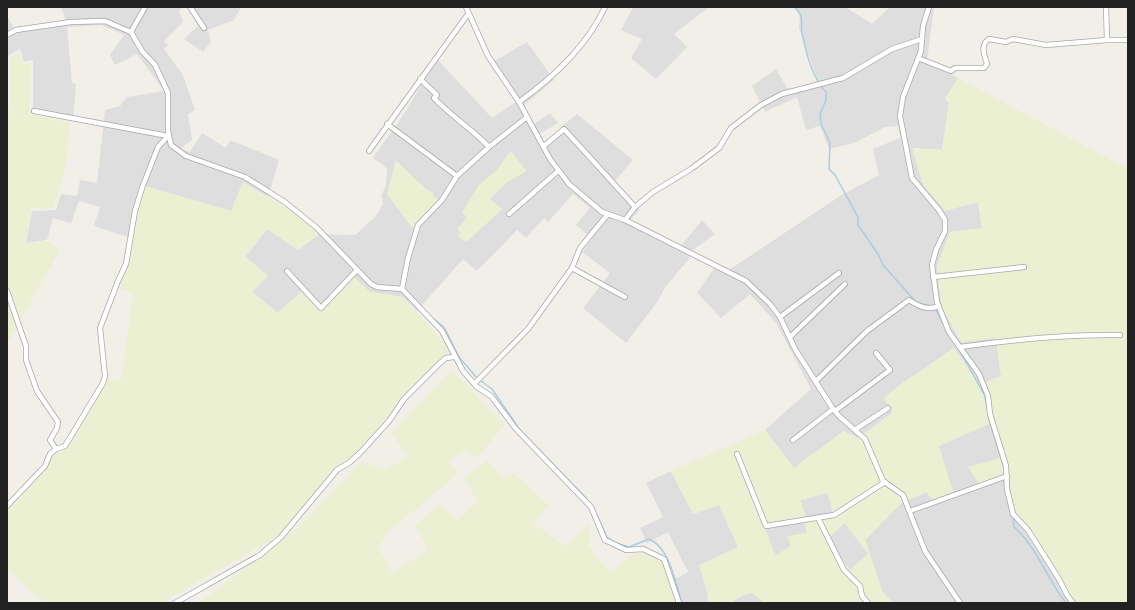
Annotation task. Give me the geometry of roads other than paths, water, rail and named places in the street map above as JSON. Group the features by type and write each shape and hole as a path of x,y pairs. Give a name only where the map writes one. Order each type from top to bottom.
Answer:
{"street":[{"path":"131,32 145,7"},
{"path":"190,7 204,28"},
{"path":"466,7 488,56 519,102 558,172 589,203 608,214 625,220 746,280 770,304 780,317 795,349 834,410 865,439 885,482 903,495 926,551 960,603"},
{"path":"519,102 541,86 589,36 605,7"},
{"path":"929,7 923,26 918,58 903,97 900,116 912,178 939,210 945,220 945,232 936,250 932,265 939,306 949,332 979,374 988,396 990,414 1006,466 1007,488 1014,514 1028,530 1073,603"},
{"path":"1106,7 1107,40"},
{"path":"369,151 420,78 468,14"},
{"path":"7,35 16,30 71,22 105,21 131,32 142,50 155,65 168,93 168,136 171,145 186,156 245,177 294,209 317,228 371,284 378,287 402,289 442,331 454,357 463,371 477,386 491,396 516,429 591,507 605,540 626,550 643,549 664,559 679,603"},
{"path":"625,220 635,206 653,192 691,169 719,148 731,128 761,105 782,94 843,78 892,49 922,39"},
{"path":"918,58 951,71 955,68 984,68 987,64 983,50 985,42 989,39 1006,42 1013,39 1046,45 1107,40 1128,40"},
{"path":"420,78 436,95 434,98 450,115 470,129 489,147"},
{"path":"34,111 168,136"},
{"path":"402,289 408,258 418,225 442,200 457,176 489,147 527,117"},
{"path":"387,124 457,176"},
{"path":"544,146 564,129 635,206"},
{"path":"7,506 45,466 50,454 56,449 65,446 103,383 105,376 100,328 126,264 135,211 142,188 158,147 168,136"},
{"path":"509,214 558,172"},
{"path":"475,383 528,329 572,268 580,248 608,214"},
{"path":"933,277 1024,267"},
{"path":"572,268 625,297"},
{"path":"287,271 321,308 357,270"},
{"path":"780,317 839,273"},
{"path":"790,337 845,284"},
{"path":"7,291 26,346 26,360 37,392 58,422 57,428 50,440 56,449"},
{"path":"816,381 867,331 909,300 919,307 934,308 939,306"},
{"path":"960,347 1007,340 1080,334 1120,335"},
{"path":"793,440 890,370 876,353"},
{"path":"175,603 260,555 281,537 337,470 350,462 390,421 404,399 440,362 446,358 454,357"},
{"path":"856,429 888,408"},
{"path":"738,454 766,526 834,515 885,482"},
{"path":"910,511 1007,476"},
{"path":"818,518 844,570 860,586 862,596 868,603"}],"waterway":[{"path":"795,7 801,17 802,33 810,64 817,80 826,92 826,100 820,114 821,124 830,143 829,169 835,175 858,217 858,225 878,254 883,265 915,301"},
{"path":"918,303 932,306"},
{"path":"935,308 947,331"},
{"path":"430,316 444,327 459,357 477,378 492,389 520,430 586,498"},
{"path":"961,353 985,396 989,419 1004,468"},
{"path":"1004,478 1005,486"},
{"path":"593,507 607,537 613,541"},
{"path":"1013,517 1014,527 1036,554 1059,594 1066,603"},
{"path":"616,543 629,547 649,539 656,544 662,550 671,567 682,603"}]}
